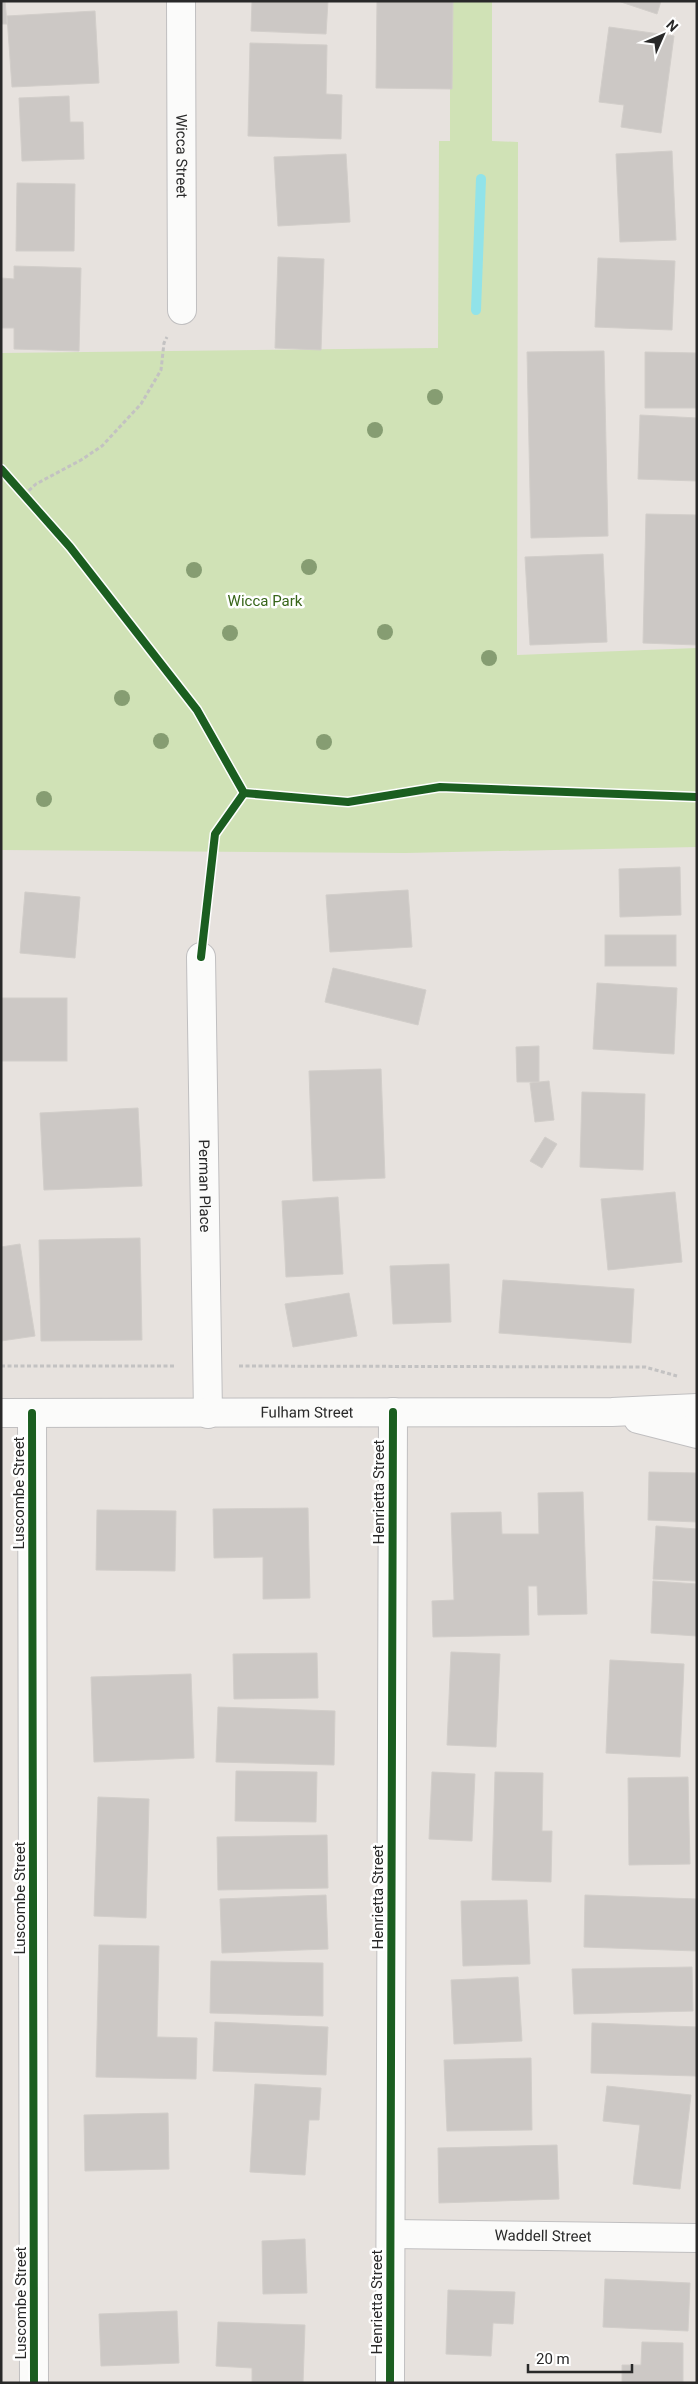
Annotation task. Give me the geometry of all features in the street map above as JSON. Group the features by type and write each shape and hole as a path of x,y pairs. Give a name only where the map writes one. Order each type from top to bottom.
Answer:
{"street":[{"name":"Wicca Street","path":"181,1 182,310"},
{"name":"Perman Place","path":"201,957 208,1414"},
{"name":"Fulham Street","path":"1,1413 612,1412 697,1408"},
{"name":"Henrietta Street","path":"390,2383 393,1412"},
{"name":"Fulham Street","path":"612,1412 697,1434"},
{"name":"Luscombe Street","path":"32,1413 34,2383"},
{"name":"Waddell Street","path":"391,2234 697,2238"}],"path":[{"path":"30,502 21,492 102,446 141,404 161,370 164,343 182,310"},
{"path":"1,1366 645,1367 679,1377"}],"green space":[{"name":"Wicca Park","path":"450,1 492,1 492,141 518,142 517,655 697,648 697,847 405,853 1,850 1,353 438,348 439,141 450,141"}],"building":[{"path":"1,1 5,1 7,24 1,24"},
{"path":"252,1 328,1 326,34 251,31"},
{"path":"377,1 453,1 452,89 376,88"},
{"path":"618,1 661,1 657,14"},
{"path":"95,11 99,83 12,87 7,16"},
{"path":"609,27 674,36 661,133 621,127 624,105 599,102"},
{"path":"250,43 327,45 326,94 342,95 341,139 248,136"},
{"path":"69,96 70,122 83,122 84,159 22,161 19,98"},
{"path":"672,151 676,240 620,242 616,154"},
{"path":"346,154 350,222 278,226 274,157"},
{"path":"17,183 75,184 74,251 16,251"},
{"path":"278,257 324,259 321,350 275,348"},
{"path":"598,258 675,261 672,330 595,327"},
{"path":"14,266 81,268 79,351 14,349 14,328 1,328 1,278 14,279"},
{"path":"604,351 608,536 531,538 527,352"},
{"path":"645,352 697,353 697,408 645,408"},
{"path":"640,415 697,418 697,481 638,479"},
{"path":"646,514 697,515 697,645 643,643"},
{"path":"603,554 607,642 530,645 525,557"},
{"path":"680,867 681,915 620,917 619,869"},
{"path":"408,890 412,947 330,952 326,895"},
{"path":"25,892 80,897 75,958 20,953"},
{"path":"605,935 676,935 676,966 605,966"},
{"path":"333,968 426,990 418,1025 325,1002"},
{"path":"597,983 677,988 674,1054 593,1049"},
{"path":"1,998 67,998 67,1061 1,1061"},
{"path":"539,1046 539,1082 517,1082 516,1047"},
{"path":"381,1069 385,1178 313,1181 309,1071"},
{"path":"549,1081 554,1120 535,1122 530,1083"},
{"path":"582,1092 645,1094 643,1170 580,1167"},
{"path":"138,1108 142,1186 44,1190 40,1113"},
{"path":"545,1137 557,1144 542,1168 530,1161"},
{"path":"675,1192 682,1262 608,1270 601,1199"},
{"path":"338,1197 343,1274 286,1277 282,1201"},
{"path":"140,1238 142,1340 41,1341 39,1240"},
{"path":"20,1244 35,1336 1,1341 1,1247"},
{"path":"449,1264 451,1322 393,1324 390,1266"},
{"path":"503,1280 634,1289 631,1343 499,1333"},
{"path":"349,1293 357,1336 293,1347 285,1304"},
{"path":"649,1472 697,1473 697,1522 648,1520"},
{"path":"583,1492 587,1614 538,1615 537,1586 528,1586 529,1635 433,1637 432,1601 454,1600 451,1513 501,1512 502,1534 539,1534 538,1493"},
{"path":"308,1508 310,1598 263,1599 263,1557 214,1558 213,1509"},
{"path":"97,1510 176,1511 175,1571 96,1570"},
{"path":"656,1526 697,1529 697,1581 653,1579"},
{"path":"653,1581 697,1584 697,1636 651,1633"},
{"path":"451,1652 500,1654 496,1747 447,1745"},
{"path":"317,1653 318,1698 234,1699 233,1654"},
{"path":"610,1660 684,1664 680,1757 606,1753"},
{"path":"191,1674 194,1758 94,1762 91,1677"},
{"path":"218,1707 335,1711 334,1765 216,1762"},
{"path":"236,1771 317,1772 316,1822 235,1821"},
{"path":"432,1772 475,1774 472,1841 429,1839"},
{"path":"495,1772 543,1773 542,1831 552,1831 551,1882 492,1880"},
{"path":"688,1777 690,1864 629,1865 628,1778"},
{"path":"98,1797 149,1799 146,1918 94,1916"},
{"path":"327,1835 328,1888 218,1890 217,1837"},
{"path":"326,1895 328,1949 222,1953 220,1899"},
{"path":"585,1895 697,1899 697,1951 584,1947"},
{"path":"527,1900 530,1964 463,1966 461,1901"},
{"path":"99,1945 159,1946 157,2037 197,2038 196,2079 96,2077"},
{"path":"211,1961 323,1963 323,2016 210,2013"},
{"path":"692,1967 693,2011 574,2014 572,1969"},
{"path":"518,1977 522,2041 454,2044 451,1980"},
{"path":"215,2022 328,2027 326,2075 213,2071"},
{"path":"592,2023 697,2027 696,2076 591,2073"},
{"path":"531,2058 532,2130 447,2131 444,2060"},
{"path":"255,2084 321,2088 319,2120 309,2120 305,2175 250,2172"},
{"path":"607,2086 691,2095 680,2189 633,2184 640,2125 603,2121"},
{"path":"168,2113 169,2169 85,2171 84,2115"},
{"path":"557,2145 559,2199 439,2203 438,2148"},
{"path":"305,2239 307,2293 263,2294 262,2241"},
{"path":"605,2279 690,2283 688,2331 603,2327"},
{"path":"448,2290 515,2292 513,2324 493,2323 491,2356 446,2354"},
{"path":"177,2311 179,2363 101,2366 99,2314"},
{"path":"218,2322 305,2325 303,2383 252,2383 252,2368 216,2366"},
{"path":"642,2342 683,2343 683,2383 622,2383 622,2365 641,2365"}],"waterway":[{"path":"476,310 481,179"}],"cycle path":[{"path":"1,469 70,547 197,710 244,793 348,802 440,787 697,797"},
{"path":"201,957 215,834 244,793"},
{"path":"390,2383 393,1412"},
{"path":"32,1413 34,2383"}]}
